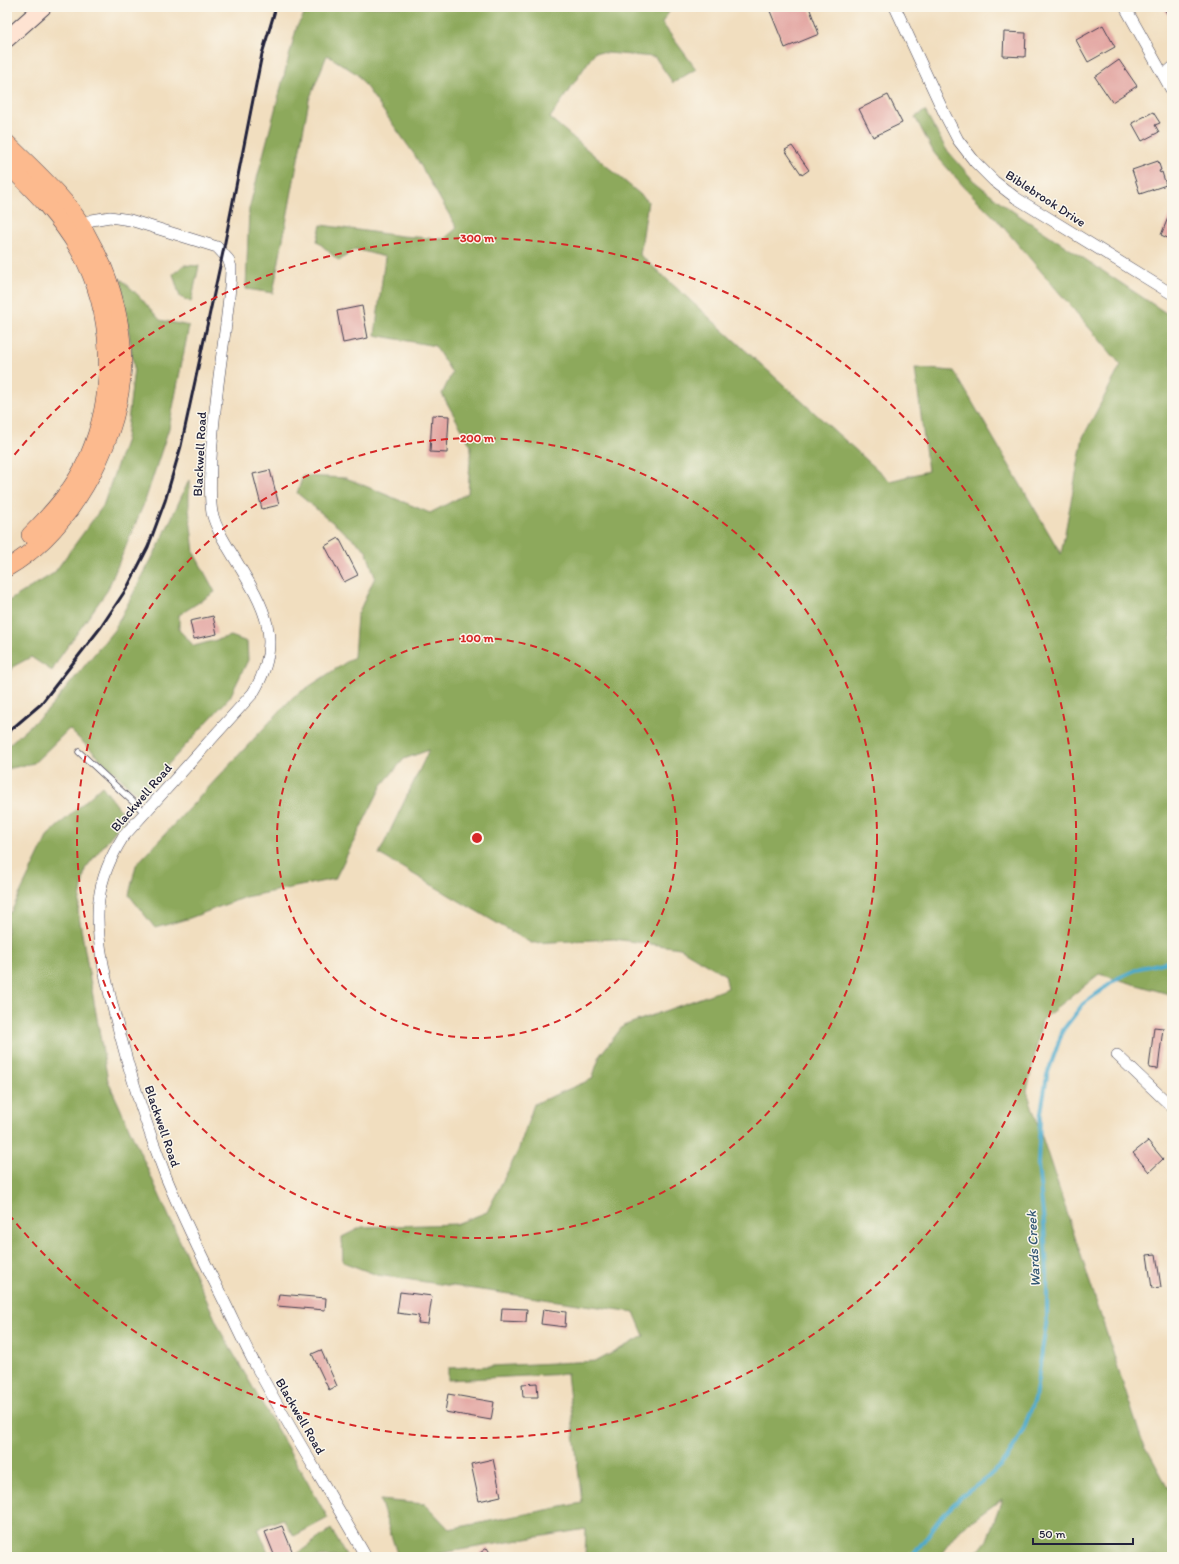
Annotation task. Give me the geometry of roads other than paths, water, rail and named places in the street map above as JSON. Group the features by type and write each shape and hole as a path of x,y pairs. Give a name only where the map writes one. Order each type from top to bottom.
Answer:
{"main road":[{"path":"7,39 43,7"},
{"path":"7,143 66,202 73,228 96,289 108,344 106,380 101,411 94,440 87,458 61,502 30,535 7,554"},
{"path":"7,164 49,208 92,244 111,287 122,352 122,376 118,402 102,452 91,476 61,521 38,544 7,568"}],"street":[{"name":"Biblebrook Drive","path":"895,7 945,115 958,140 974,162 994,181 1016,198 1172,294"},
{"path":"1125,7 1168,71 1172,91"},
{"name":"Blackwell Road","path":"73,228 110,217 130,220 217,247 228,259 231,266 212,440 210,502 217,528 263,608 267,622 269,653 264,674 253,693 123,837 112,856 104,876 99,898 97,920 112,1003 127,1062 145,1121 167,1179 210,1273 256,1366 366,1557"},
{"path":"1118,1055 1172,1107"}],"lane":[{"path":"79,752 144,812"}],"waterway":[{"name":"Wards Creek","path":"912,1557 941,1517 961,1497 988,1477 1006,1460 1023,1430 1035,1399 1047,1318 1047,1273 1038,1164 1040,1119 1047,1075 1063,1030 1083,1004 1118,978 1140,968 1172,961"}],"railway":[{"path":"7,733 41,704 101,627 127,588 148,547 165,501 181,446 223,252 262,54 276,7"}]}
